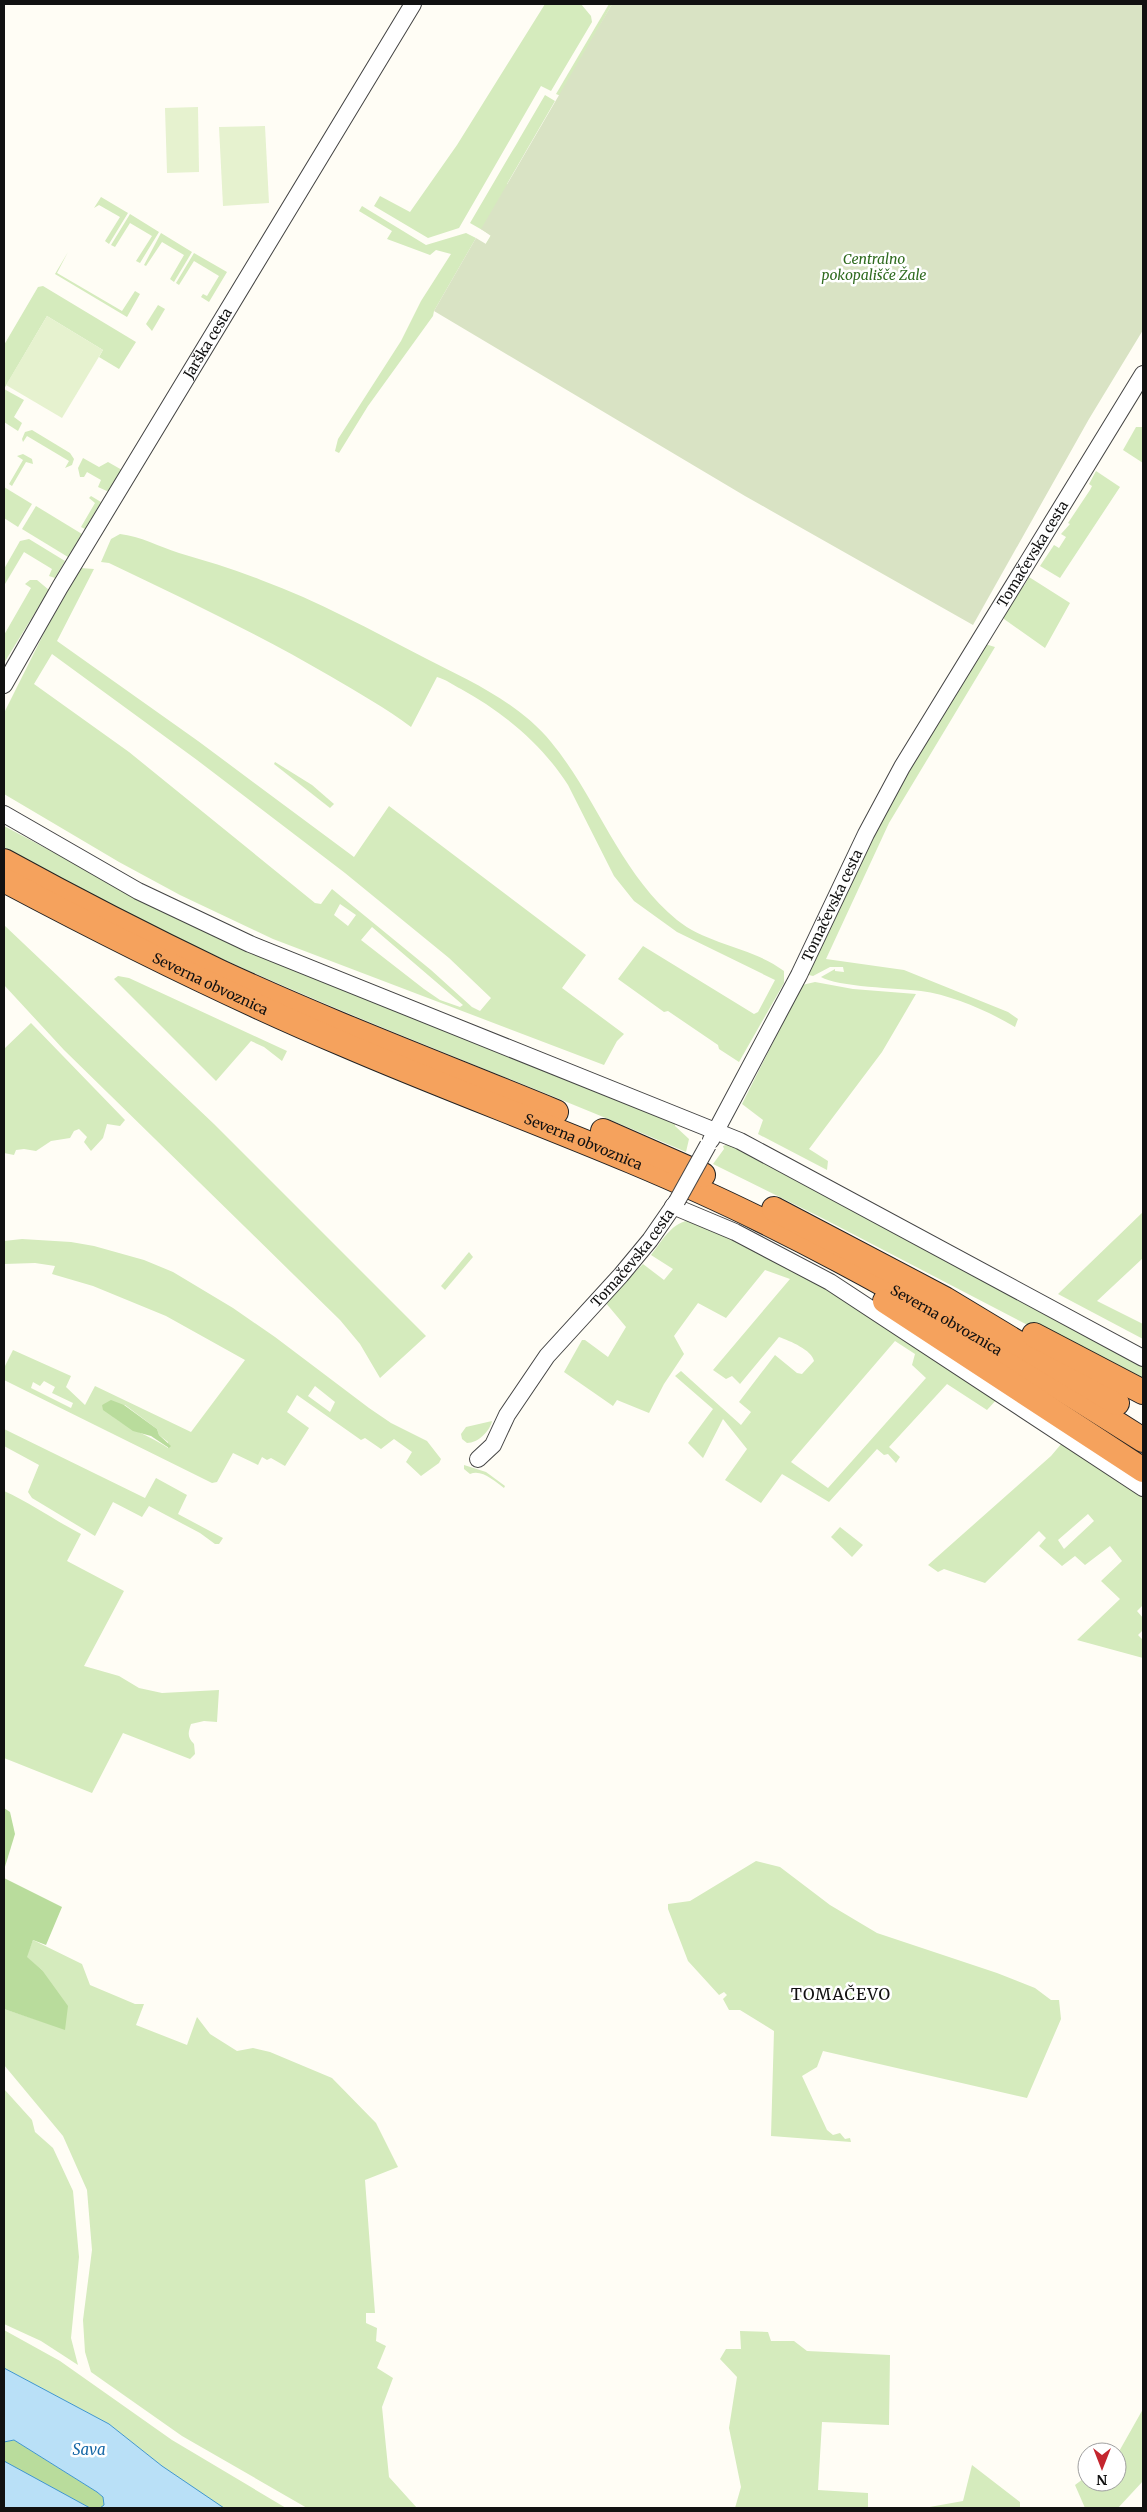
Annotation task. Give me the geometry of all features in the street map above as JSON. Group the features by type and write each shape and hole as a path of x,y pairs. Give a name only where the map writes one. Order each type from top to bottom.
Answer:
{"highway":[{"name":"Severna obvoznica","path":"4,861 146,936 221,972 321,1016 652,1152 809,1226 919,1284 1143,1420"},
{"name":"Severna obvoznica","path":"4,880 214,988 346,1045 587,1142 760,1220 878,1280 956,1324 1143,1440"},
{"path":"760,1220 788,1244 864,1287 1143,1470"},
{"path":"919,1284 950,1290 1143,1392"}],"street":[{"name":"Jarška cesta","path":"4,685 65,579 413,4"},
{"name":"Tomačevska cesta","path":"503,1424 547,1356 621,1275 650,1240 675,1203 799,975 866,834 902,767 1143,374"},
{"path":"4,814 138,890 250,944 716,1130 930,1242 1143,1358"},
{"path":"675,1203 830,1282 1143,1488"}],"green space":[{"path":"545,4 581,4 591,16 592,22 551,91 541,86 459,228 428,238 374,206 380,196 410,212 457,145"},
{"path":"609,4 612,4 561,96 556,94"},
{"name":"Centralno pokopališče Žale","path":"612,4 1143,4 1143,330 1089,419 973,625 745,496 434,311 476,238 486,244 491,236 481,229"},
{"path":"545,95 555,101 507,184 578,223 482,250 491,235 470,223"},
{"path":"198,107 199,172 167,173 165,108"},
{"path":"265,126 269,203 223,206 219,127"},
{"path":"101,197 128,213 109,244 105,241 120,217 99,205 94,208"},
{"path":"362,206 426,245 466,233 476,238 434,311 433,316 368,406 339,453 335,451 338,439 401,341 421,301 451,254 436,250 430,255 387,239 392,231 359,211"},
{"path":"130,214 159,232 140,263 136,261 152,236 130,223 115,247 111,245"},
{"path":"161,233 192,252 174,282 170,279 184,255 162,242 146,266 144,265"},
{"path":"68,252 57,273 122,311 135,291 140,294 127,317 55,274"},
{"path":"194,253 227,272 209,302 201,297 203,294 207,296 219,276 194,261 179,285 176,283"},
{"path":"43,286 136,342 119,369 99,357 103,350 47,316 4,389 4,345 38,287"},
{"path":"158,305 165,309 152,331 146,324"},
{"path":"47,316 103,350 62,418 6,385"},
{"path":"4,389 24,400 14,417 22,423 18,431 4,422"},
{"path":"1136,427 1143,427 1143,463 1123,450"},
{"path":"32,430 70,453 74,459 72,465 65,468 69,461 27,436 23,442 22,439 25,432"},
{"path":"23,454 32,459 33,464 26,462 12,486 9,484 23,460 17,456"},
{"path":"83,458 99,467 108,462 122,470 109,492 98,487 101,480 87,472 84,477 80,477 78,468"},
{"path":"1096,471 1120,487 1060,578 1040,566 1054,545 1059,548 1066,537 1061,534 1070,524 1068,523 1090,490 1092,486 1089,484"},
{"path":"4,487 32,504 18,527 4,518"},
{"path":"91,496 101,502 85,529 81,527 95,503 89,498"},
{"path":"36,506 82,534 68,557 22,529"},
{"path":"120,534 142,539 179,553 241,572 303,597 476,684 524,715 551,742 568,764 624,858 657,901 677,920 689,928 716,941 758,956 784,971 784,983 739,1062 719,1049 718,1045 668,1011 664,1012 618,979 643,946 754,1014 758,1012 775,980 677,932 634,901 614,876 568,785 534,742 520,730 477,698 437,677 411,727 361,694 276,646 109,563 101,562 111,539"},
{"path":"29,539 65,561 55,578 49,576 52,569 24,552 5,584 4,569 20,541"},
{"path":"81,568 94,569 57,641 198,741 354,857 389,806 586,955 562,988 624,1034 617,1041 604,1065 273,939 180,895 119,862 4,794 4,713 46,629","holes":["52,654 197,760 345,873 449,958 491,998 480,1011 472,1007 431,970 332,889 321,904 315,903 129,752 34,684","340,904 356,915 348,926 334,915","372,927 463,1005 460,1007 440,1000 361,940"]},
{"path":"1029,577 1070,603 1045,648 1004,619 1003,615 1021,584 1024,586"},
{"path":"30,580 37,580 49,590 4,663 4,635 31,588 25,584"},
{"path":"985,644 995,647 889,823 826,959 904,970 1008,1012 1018,1019 1015,1027 982,1010 945,996 921,991 840,983 821,977 835,969 835,971 844,972 843,967 830,967 813,976 809,975 808,970 899,787"},
{"path":"275,762 312,785 334,804 330,808 274,764"},
{"path":"4,826 147,902 675,1123 675,1126 689,1139 686,1152 340,1010 169,934 86,893 4,847"},
{"path":"4,925 214,1124 426,1336 380,1378 360,1344 340,1320 64,1050 4,985"},
{"path":"118,976 129,978 287,1051 282,1061 264,1047 251,1041 216,1081 114,979"},
{"path":"815,982 853,989 916,994 882,1052 809,1149 828,1161 827,1170 758,1134 763,1120 742,1104 802,985"},
{"path":"31,1023 125,1120 120,1126 107,1124 103,1138 91,1151 84,1142 87,1137 79,1129 74,1131 70,1138 51,1141 36,1151 24,1149 16,1150 14,1155 4,1153 4,1049"},
{"path":"729,1144 1143,1364 1143,1385 822,1218 713,1164 724,1149 723,1146"},
{"path":"1143,1212 1143,1258 1097,1301 1143,1324 1143,1339 1058,1294"},
{"path":"692,1220 824,1286 998,1398 987,1410 947,1384 889,1447 900,1457 896,1463 888,1454 884,1455 877,1449 829,1502 782,1474 761,1503 725,1480 747,1449 723,1419 703,1458 688,1443 713,1409 675,1376 681,1371 741,1425 751,1412 739,1402 775,1355 797,1373 802,1374 814,1361 812,1357 800,1346 779,1337 740,1384 732,1376 726,1379 713,1370 790,1279 765,1270 726,1318 698,1303 674,1336 684,1354 664,1384 649,1413 617,1400 613,1406 564,1372 582,1340 585,1340 608,1357 626,1327 605,1302 643,1264 664,1280 673,1269 651,1255 673,1228 685,1221","holes":["895,1341 915,1354 912,1365 926,1378 828,1488 791,1462"]},
{"path":"22,1239 71,1242 94,1246 144,1260 173,1272 233,1308 275,1337 391,1423 427,1441 441,1459 439,1463 421,1476 406,1462 412,1452 394,1439 381,1449 365,1438 361,1440 297,1395 287,1412 309,1428 285,1466 271,1458 267,1460 262,1457 258,1465 233,1453 217,1482 212,1483 4,1380 4,1368 13,1350 71,1376 66,1387 85,1405 95,1386 191,1432 245,1360 166,1316 93,1286 52,1274 55,1266 35,1263 4,1264 4,1241","holes":["44,1381 55,1387 52,1393 73,1403 71,1408 31,1388 33,1382 40,1386","315,1386 335,1402 330,1412 308,1396","102,1405 125,1405 157,1429 159,1435 168,1442 168,1448 116,1419"]},
{"path":"469,1252 473,1257 445,1290 441,1286"},
{"path":"111,1400 124,1405 157,1429 159,1435 171,1446 169,1448 151,1436 133,1431 103,1410 102,1405"},
{"path":"492,1421 489,1429 479,1439 467,1443 462,1439 461,1434 466,1427"},
{"path":"4,1429 145,1498 156,1478 187,1495 178,1514 223,1538 219,1544 215,1544 200,1533 149,1506 142,1517 113,1502 95,1536 32,1498 28,1492 39,1465 4,1446"},
{"path":"1062,1443 1143,1497 1143,1605 1137,1611 1143,1618 1143,1630 1138,1635 1143,1640 1143,1658 1077,1640 1120,1599 1101,1581 1122,1561 1110,1546 1085,1565 1075,1556 1062,1566 1039,1546 1046,1538 1039,1531 985,1583 944,1569 938,1572 928,1565 1051,1456","holes":["1088,1514 1094,1521 1064,1549 1058,1540"]},
{"path":"464,1465 486,1472 505,1486 504,1488 483,1474 470,1474 464,1469"},
{"path":"4,1491 81,1534 67,1561 124,1591 84,1666 119,1676 139,1688 162,1693 219,1690 217,1722 204,1721 191,1724 189,1735 194,1744 195,1754 190,1759 123,1733 92,1793 4,1758"},
{"path":"840,1527 863,1545 852,1557 831,1537"},
{"path":"4,1808 10,1812 15,1834 4,1870"},
{"path":"756,1861 780,1867 830,1905 877,1933 997,1973 1035,1988 1051,2000 1059,2000 1061,2019 1027,2098 823,2051 817,2067 802,2076 827,2130 833,2135 840,2133 845,2139 850,2138 851,2142 771,2136 774,2031 740,2010 729,2010 723,1999 727,1995 724,1992 719,1995 688,1961 668,1909 668,1904 690,1901"},
{"path":"4,1878 62,1907 46,1945 33,1940 27,1957 42,1970 68,2006 65,2030 4,2009"},
{"path":"33,1940 82,1964 90,1985 135,2004 144,2004 136,2025 187,2045 197,2017 210,2034 237,2051 253,2048 270,2052 332,2078 376,2123 398,2167 365,2180 375,2313 366,2313 366,2323 377,2328 376,2341 386,2346 377,2368 393,2378 382,2407 389,2477 417,2508 307,2508 182,2436 91,2372 85,2352 83,2320 92,2250 87,2190 63,2136 4,2065 4,2009 65,2029 42,1970 26,1957"},
{"path":"4,2089 32,2120 35,2132 53,2148 73,2191 79,2257 71,2338 78,2365 41,2341 4,2324"},
{"path":"4,2330 60,2361 172,2440 286,2508 224,2508 216,2504 162,2466 109,2424 4,2368"},
{"path":"740,2331 768,2332 771,2341 794,2341 807,2351 890,2355 889,2425 822,2422 818,2490 868,2493 868,2508 735,2508 741,2487 729,2428 737,2377 720,2359 726,2349 741,2349"},
{"path":"1143,2409 1143,2481 1118,2508 1085,2508 1078,2492 1127,2492 1127,2442 1124,2442"},
{"path":"14,2440 97,2492 103,2497 104,2505 100,2508 90,2508 6,2463 4,2461 4,2442"},
{"path":"972,2465 1020,2502 1020,2508 924,2508 963,2501"}],"water":[{"name":"Sava","path":"4,2368 109,2424 162,2466 224,2508 100,2508 104,2505 103,2497 97,2492 14,2440 4,2442"},
{"name":"Sava","path":"4,2461 90,2508 4,2508"}],"district":[{"name":"TOMAČEVO","path":"841,1994"}]}
